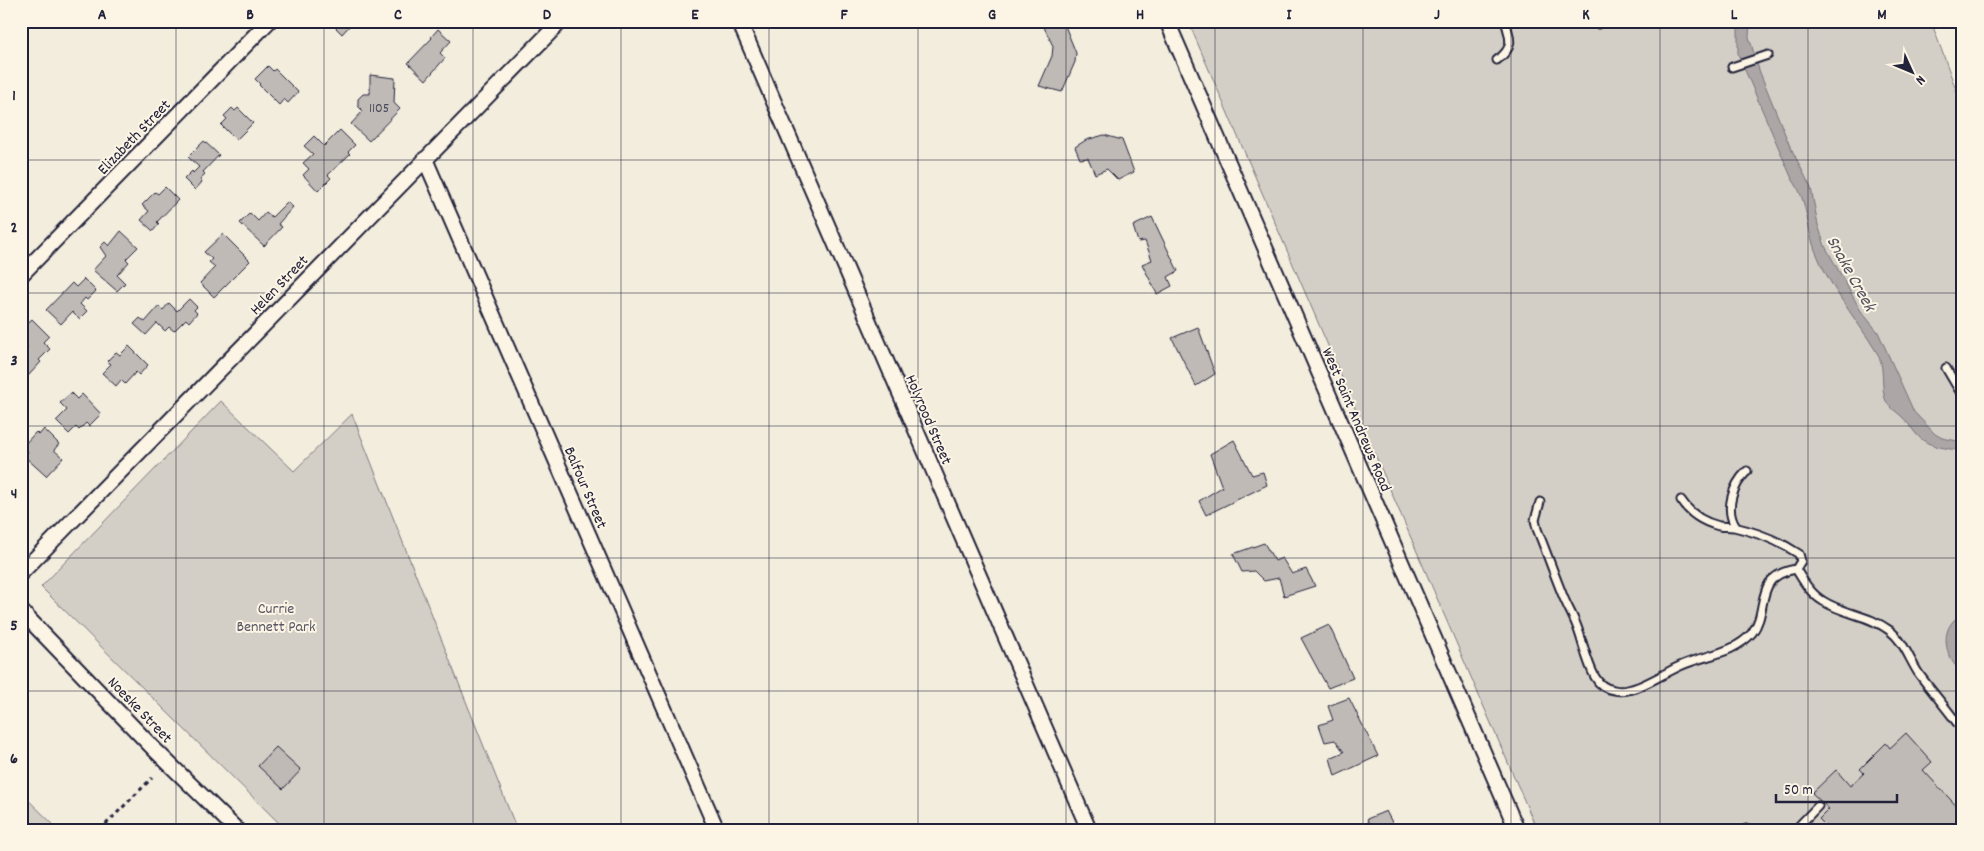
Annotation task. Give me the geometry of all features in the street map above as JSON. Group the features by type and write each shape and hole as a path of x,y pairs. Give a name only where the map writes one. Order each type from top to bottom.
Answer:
{"street":[{"name":"Helen Street","path":"21,573 561,21"},
{"name":"Holyrood Street","path":"739,21 1089,830"},
{"name":"West Saint Andrews Road","path":"1167,21 1517,830"},
{"name":"Elizabeth Street","path":"21,275 268,22"},
{"name":"Balfour Street","path":"425,159 717,830"},
{"name":"Noeske Street","path":"21,611 154,749 237,830"}],"lane":[{"path":"1497,60 1505,54 1511,43 1505,21"},
{"path":"1732,67 1768,55"},
{"path":"1946,368 1959,390 1963,393"},
{"path":"1736,528 1730,512 1731,500 1735,486 1747,470"},
{"path":"1681,500 1694,515 1708,523 1758,534 1799,554 1801,560 1796,570"},
{"path":"1540,502 1535,520 1564,598 1575,621 1588,661 1599,682 1613,690 1632,689 1679,666 1730,649 1745,640 1754,630 1765,591 1771,582 1779,574 1796,570"},
{"path":"1796,570 1808,588 1821,600 1889,630 1903,645 1917,670 1963,731"},
{"path":"1795,830 1818,806"}],"path":[{"path":"100,830 152,778"}],"green space":[{"path":"1188,21 1931,21 1963,109 1963,830 1537,830"},
{"name":"Currie Bennett Park","path":"221,401 294,471 352,414 517,830 286,830 41,587"},
{"path":"21,793 59,830 21,830"}],"shaded area":[{"path":"1738,21 1750,21 1749,37 1759,70 1789,144 1811,188 1818,225 1825,246 1861,311 1878,332 1914,412 1935,434 1942,438 1963,442 1963,451 1927,443 1886,402 1879,356 1827,277 1812,241 1801,196 1738,54"},
{"path":"1963,614 1963,690 1959,671 1952,661 1946,641 1952,623"}],"building":[{"path":"329,21 354,21 342,34"},
{"path":"1041,21 1063,21 1076,53 1075,62 1062,92 1039,86 1052,56 1053,46"},
{"path":"1545,21 1571,21 1546,27"},
{"path":"438,29 451,41 440,53 445,58 426,80 408,63"},
{"path":"268,66 273,71 275,69 298,92 288,103 284,99 279,105 255,79"},
{"path":"370,75 395,78 394,103 400,109 369,141 351,124 363,111 358,106 358,99 363,94 370,94"},
{"path":"232,108 235,111 238,108 253,123 236,140 221,125 227,119 224,116"},
{"path":"340,130 355,145 348,152 350,154 328,175 331,178 318,191 303,175 309,169 303,163 313,154 304,146 314,136 324,146"},
{"path":"1104,135 1122,140 1134,172 1118,180 1107,169 1095,174 1088,158 1080,159 1075,147 1086,140"},
{"path":"204,141 219,155 203,172 205,174 200,179 202,182 195,190 184,179 199,167 188,157"},
{"path":"165,187 178,200 157,222 159,224 153,231 141,220 149,211 142,205 155,192 158,194"},
{"path":"287,202 293,207 278,224 282,227 264,246 240,223 250,213 258,221 266,212 272,217"},
{"path":"1152,217 1178,271 1168,277 1172,286 1157,294 1142,264 1152,260 1145,241 1138,242 1133,226"},
{"path":"121,231 138,247 126,259 129,262 117,275 125,283 117,291 93,270 106,256 100,247 105,242 109,246"},
{"path":"223,234 250,261 214,297 200,283 215,267 209,262 212,259 204,252"},
{"path":"84,279 96,291 87,300 85,298 80,304 87,311 79,319 72,312 61,324 46,310 72,283 76,287"},
{"path":"189,299 197,307 194,310 197,313 189,322 186,319 174,331 169,327 165,331 157,323 146,335 134,324 140,318 145,322 159,306 163,310 169,303 177,311"},
{"path":"32,319 49,336 43,342 50,349 39,360 41,362 28,376 21,369 21,355 28,348 21,342 21,329"},
{"path":"1198,327 1215,374 1196,386 1172,338"},
{"path":"129,346 148,365 139,375 136,372 125,384 121,380 116,386 102,373 111,364 107,361 116,352 120,355"},
{"path":"71,393 77,399 82,394 101,414 89,426 86,423 79,430 76,427 69,434 56,421 67,410 60,403"},
{"path":"44,429 59,444 54,450 63,458 46,476 24,456 28,452 23,446 36,432 39,435"},
{"path":"1234,440 1252,475 1263,472 1267,485 1206,515 1199,501 1222,487 1210,454"},
{"path":"1264,543 1275,561 1282,558 1292,574 1306,569 1315,586 1284,596 1279,578 1264,581 1254,571 1242,572 1233,554"},
{"path":"1329,625 1353,678 1328,688 1301,638"},
{"path":"1349,698 1378,756 1335,776 1330,758 1344,752 1335,740 1325,742 1319,725 1333,720 1328,706"},
{"path":"1906,733 1932,762 1923,770 1963,813 1963,830 1830,830 1819,819 1829,809 1812,793 1836,770 1850,786 1864,773 1860,769 1886,743 1890,748"},
{"path":"276,747 301,770 283,789 258,766"},
{"path":"1386,811 1396,830 1372,830 1367,819"}],"water label":[{"name":"Snake Creek","path":"1852,273"}]}
